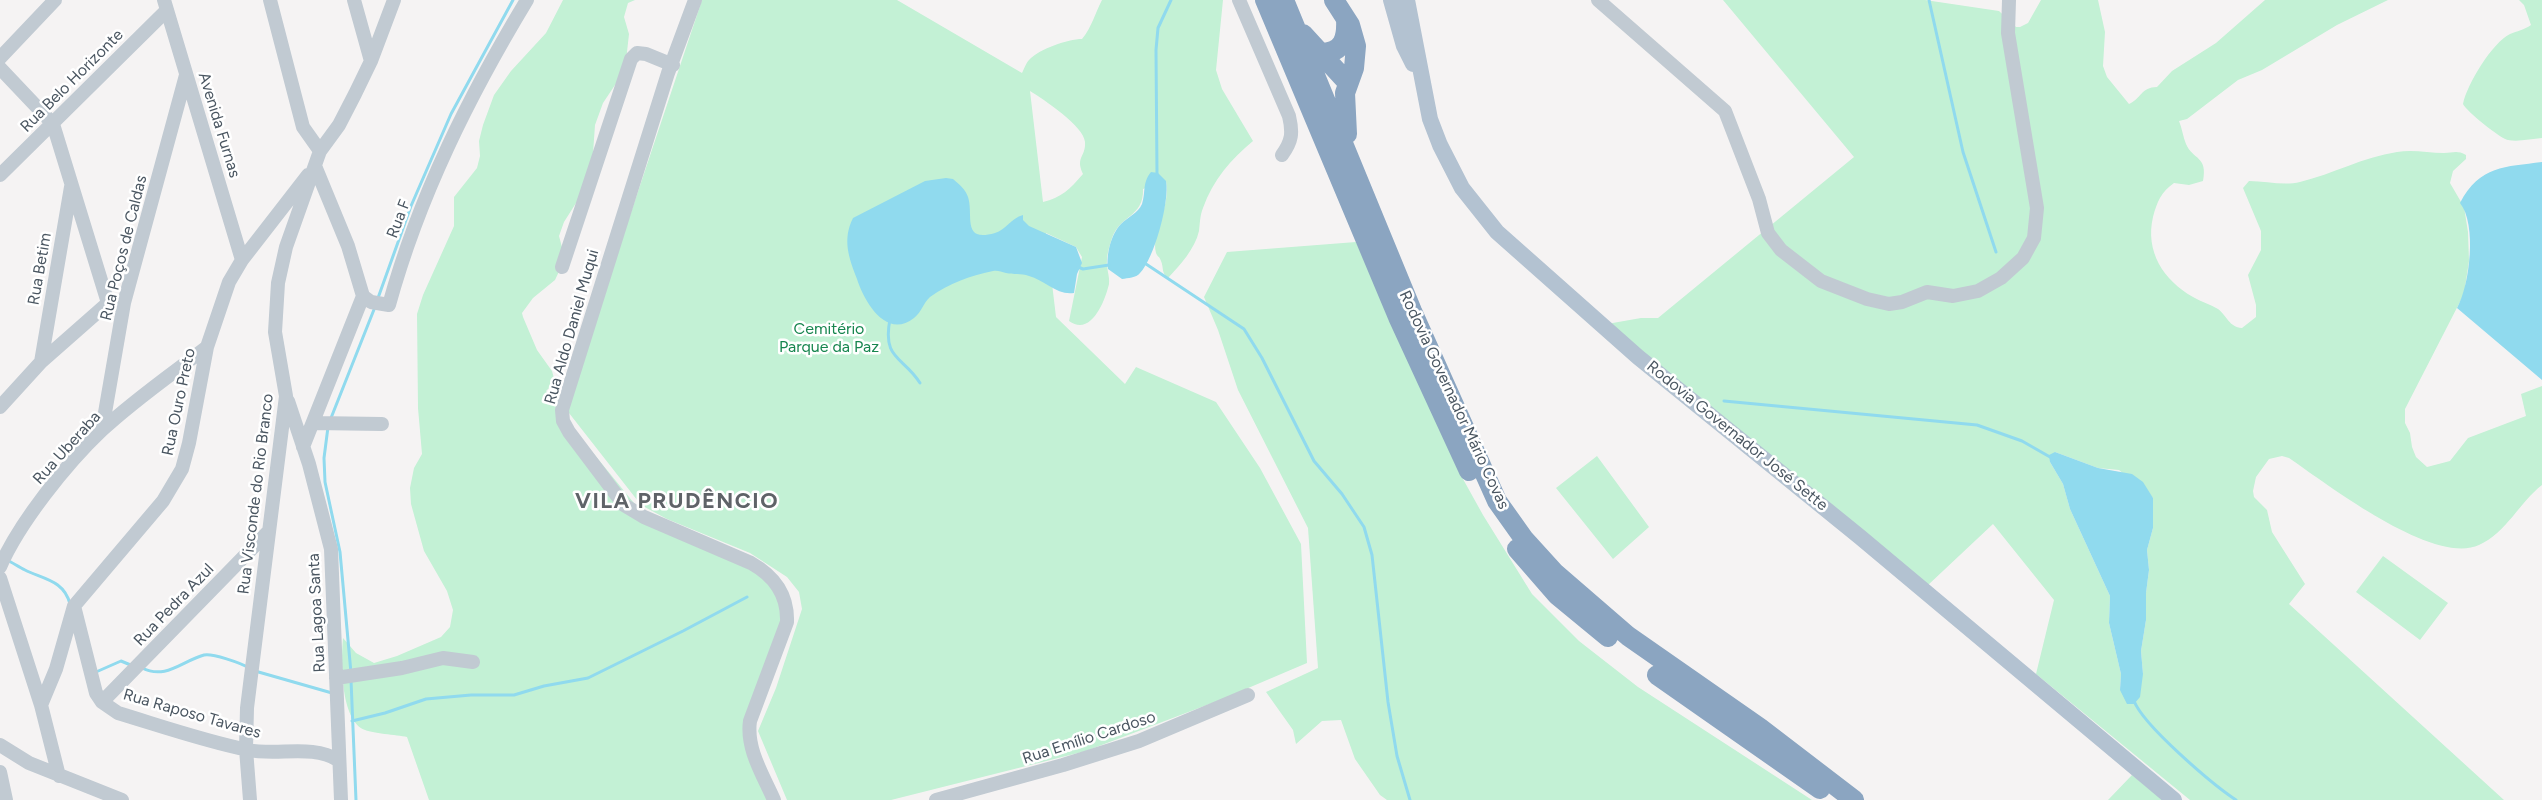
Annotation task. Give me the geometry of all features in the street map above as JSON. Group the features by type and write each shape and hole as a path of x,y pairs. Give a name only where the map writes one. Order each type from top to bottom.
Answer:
{"highway":[{"path":"1266,0 1273,6 1316,102 1321,106 1329,106 1346,88"},
{"name":"Rodovia Governador Mário Covas","path":"1266,0 1403,327 1473,479 1505,532 1538,575 1586,620 1645,667 1833,800"},
{"name":"Rodovia Governador Mário Covas","path":"1284,0 1412,311 1497,501 1524,539 1554,572 1628,636 1760,728 1854,800"},
{"path":"1334,0 1353,32 1356,46 1354,68 1346,88 1344,114 1351,161"},
{"path":"1321,53 1335,50 1343,43 1347,36 1346,19"},
{"path":"1295,26 1321,53 1346,88"}],"main road":[{"path":"1391,0 1406,51 1422,80"},
{"name":"Rodovia Governador José Sette","path":"1409,0 1410,17 1430,119 1452,170 1474,205 1497,232 1638,357 1860,537 2174,800"}],"street":[{"path":"0,58 55,0"},
{"path":"270,0 303,127 320,150"},
{"path":"354,0 371,61"},
{"name":"Rua Visconde do Rio Branco","path":"250,800 246,749 251,673 286,396 275,332 278,283 286,247 320,150 339,125 371,61 394,0"},
{"name":"Rua F","path":"363,296 372,302 388,305 400,265 450,138 486,68 527,0"},
{"name":"Rua Aldo Daniel Muqui","path":"695,0 673,65 668,73 564,399 563,421 577,444 624,505 644,517 751,563 763,570 783,592 788,608 787,622 750,721 748,734 774,800"},
{"path":"1239,0 1289,116 1292,131 1291,142 1282,155"},
{"path":"1598,0 1725,111 1759,199 1768,233 1781,250 1821,281 1867,299 1889,304 1902,302 1927,292 1953,296 1978,291 2001,278 2023,258 2034,238 2037,208 2008,33 2009,0"},
{"name":"Avenida Furnas","path":"165,6 242,260"},
{"name":"Rua Belo Horizonte","path":"0,175 53,124 165,6"},
{"path":"562,267 631,59 637,53 646,54 673,65"},
{"path":"0,68 53,124 108,303"},
{"name":"Rua Poços de Caldas","path":"102,430 124,303 186,75"},
{"path":"303,447 363,296 348,246 315,166"},
{"name":"Rua Ouro Preto","path":"41,705 56,669 74,606 163,501 178,477 189,443 207,346 229,282 242,260 315,166"},
{"name":"Rua Betim","path":"41,362 72,182"},
{"path":"0,407 41,362 108,303 124,303"},
{"name":"Rua Uberaba","path":"0,567 30,518 73,462 102,430 207,346"},
{"name":"Rua Lagoa Santa","path":"286,396 303,447 331,549 341,800"},
{"path":"314,423 382,424"},
{"name":"Rua Pedra Azul","path":"102,702 268,531"},
{"path":"0,578 41,705 59,776"},
{"name":"Rua Raposo Tavares","path":"74,606 93,683 102,702 118,713 246,749 316,752 327,754 338,760"},
{"path":"336,678 402,668 443,658 472,662"},
{"name":"Rua Emílio Cardoso","path":"936,800 1063,765 1139,741 1248,695"},
{"path":"0,745 29,763 122,800"},
{"path":"0,772 6,800"}],"green space":[{"path":"563,0 635,0 628,3 624,17 629,34 625,70 603,103 595,125 592,168 583,192 564,222 559,236 563,263 555,280 533,298 522,313 523,317 537,350 552,371 555,382 546,391 567,421 638,508 736,560 774,585 786,606 746,736 767,800 429,800 407,737 365,730 351,715 347,703 342,674 343,638 356,653 374,663 441,637 450,627 453,610 447,591 424,551 411,504 410,488 414,468 422,454 418,408 417,314 423,295 454,226 454,197 477,168 480,156 479,141 494,95 511,71 546,33"},
{"name":"Cemitério Parque da Paz","path":"702,0 897,0 1022,73 1028,61 1040,52 1062,43 1082,39 1102,0 1223,0 1216,70 1222,89 1253,141 1237,155 1217,179 1202,211 1194,244 1168,278 1164,274 1155,245 1166,201 1166,181 1143,189 1140,205 1120,225 1112,238 1107,258 1109,284 1107,291 1096,315 1084,324 1077,325 1069,321 1082,257 1076,247 1046,233 1056,317 1125,384 1136,367 1216,402 1260,468 1301,544 1307,663 1220,700 1086,751 891,800 787,800 758,731 776,688 802,609 799,592 787,577 750,553 667,519 641,505 569,413 569,398","holes":["1030,91 1071,121 1078,128 1085,142 1080,160 1083,174 1065,192 1043,202"]},
{"path":"1723,0 1925,0 1999,11 2016,27 2020,27 2028,23 2041,0 2098,0 2105,32 2103,66 2107,77 2129,104 2144,91 2157,87 2172,71 2216,43 2265,0 2388,0 2337,25 2262,70 2238,80 2187,119 2179,121 2186,144 2202,163 2203,181 2189,185 2174,183 2166,190 2158,202 2153,217 2152,241 2159,263 2173,282 2193,297 2218,309 2231,323 2242,328 2256,317 2256,305 2248,275 2261,250 2261,231 2243,188 2249,181 2300,182 2384,154 2403,151 2457,152 2466,155 2466,159 2453,171 2450,183 2464,207 2468,232 2469,261 2464,294 2405,409 2405,423 2416,457 2427,467 2450,461 2468,438 2526,416 2521,394 2542,386 2542,485 2489,540 2479,545 2459,548 2435,544 2409,534 2354,502 2289,458 2282,456 2269,459 2256,477 2253,491 2254,497 2267,510 2272,532 2305,584 2289,604 2504,800 2190,800 2036,674 2054,600 1993,524 1927,586 1607,324 1641,318 1658,318 1854,157","holes":["2055,452 2098,468 2119,470 2153,498 2153,528 2147,550 2149,570 2146,620 2141,651 2143,674 2120,690 2121,674 2109,623 2110,596 2070,509 2063,484 2050,462"]},
{"path":"2519,0 2542,0 2542,138 2512,141 2491,130 2463,104 2475,75 2488,55 2510,34 2531,25 2524,5"},
{"path":"1356,242 1458,470 1532,594 1579,641 1638,687 1812,800 1387,800 1380,795 1355,759 1341,720 1322,721 1296,744 1293,730 1266,692 1318,668 1308,528 1238,390 1218,330 1204,297 1227,252"},
{"path":"1597,456 1649,527 1613,559 1556,488"},
{"path":"2383,556 2448,603 2420,640 2356,592"},
{"path":"2132,775 2163,800 2108,800"}],"water":[{"path":"2542,162 2542,380 2457,308 2462,298 2470,255 2469,225 2460,203 2476,181 2495,170"},
{"path":"1151,172 1158,173 1166,181 1166,202 1160,229 1151,256 1140,273 1134,277 1122,279 1108,269 1110,245 1117,228 1142,204 1146,180"},
{"path":"953,179 966,192 971,226 977,234 995,233 1023,215 1023,220 1029,226 1076,247 1082,263 1077,274 1074,293 1062,292 1026,275 995,271 968,278 945,288 930,297 917,316 904,324 894,324 878,315 860,288 849,256 847,241 853,218 925,181"},
{"path":"2055,452 2098,468 2132,474 2143,482 2153,498 2153,528 2147,550 2149,570 2146,620 2141,651 2143,674 2140,697 2134,704 2127,704 2120,690 2121,674 2109,623 2110,596 2070,509 2063,484 2050,462 2049,455"}],"waterway":[{"path":"378,298 411,206 451,114 513,0"},
{"path":"1157,175 1156,50 1158,28 1171,0"},
{"path":"1929,0 1963,152 1996,252"},
{"path":"1143,262 1244,329 1262,358 1314,461 1342,494 1364,527 1372,555 1388,702 1397,756 1410,800"},
{"path":"1078,267 1083,269 1109,265"},
{"path":"331,418 375,307"},
{"path":"890,319 888,332 891,350 920,383"},
{"path":"1724,401 1977,425 2022,441 2050,457"},
{"path":"328,427 324,458 325,482 340,552 351,673"},
{"path":"7,560 58,585 70,604"},
{"path":"352,721 426,699 471,695 514,695 544,686 588,678 747,597"},
{"path":"142,668 151,671 166,671 204,655 213,655 249,668"},
{"path":"96,672 121,661 133,666"},
{"path":"255,671 332,693"},
{"path":"351,680 356,800"},
{"path":"2134,701 2140,712 2164,739 2236,800"}],"district":[{"name":"VILA PRUDÊNCIO","path":"677,502"}]}
